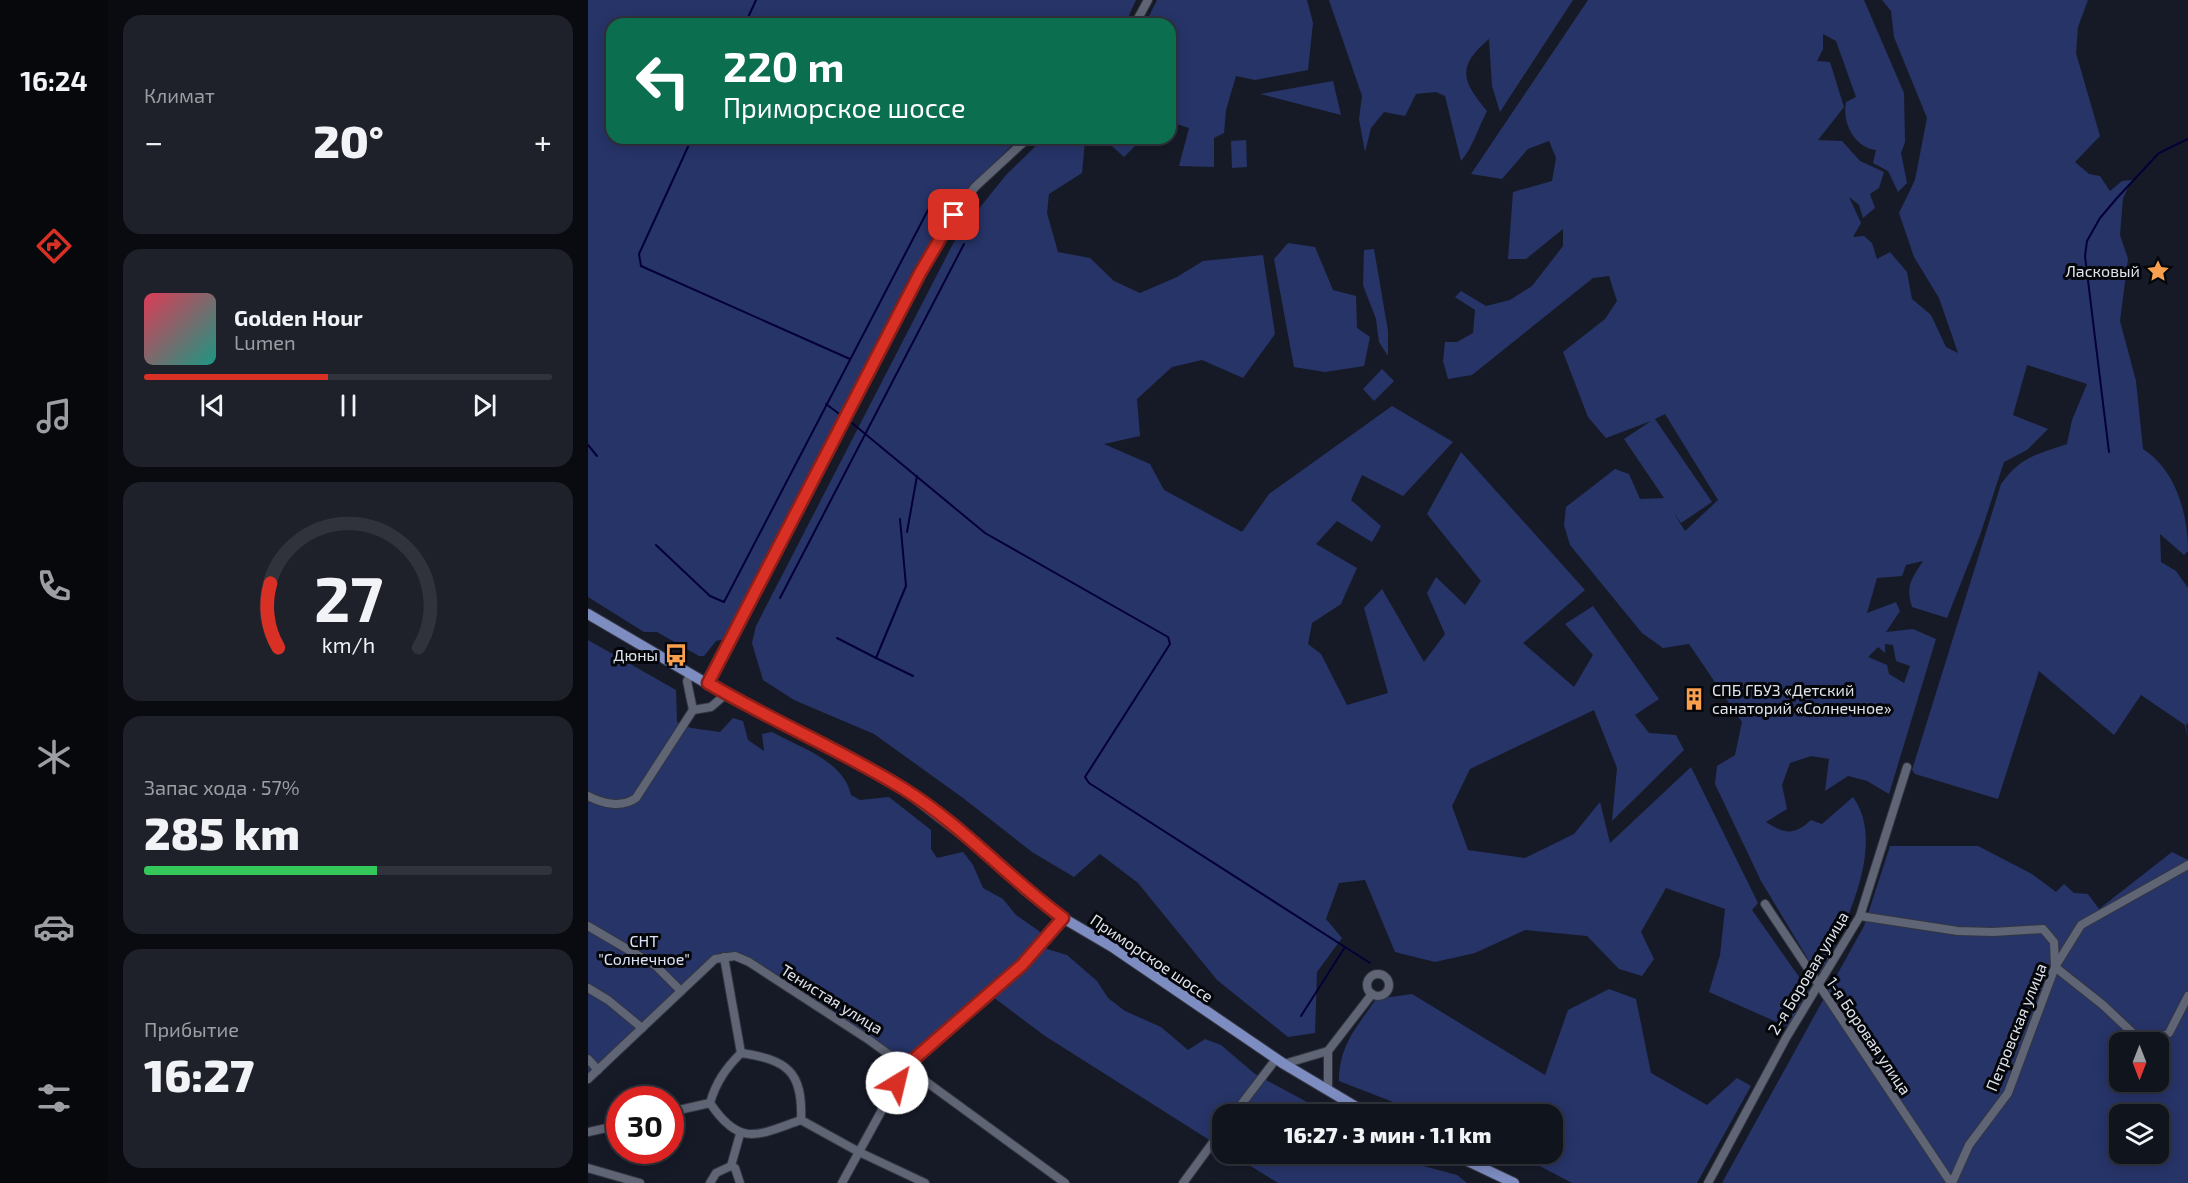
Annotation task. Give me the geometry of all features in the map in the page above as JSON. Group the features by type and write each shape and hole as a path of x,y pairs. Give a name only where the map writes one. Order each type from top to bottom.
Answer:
{"main road":[{"name":"Приморское шоссе","path":"588,614 726,694 849,757 906,790 991,857 1025,890 1063,918 1114,948 1280,1061 1351,1104"},
{"path":"1474,1164 1514,1183"}],"street":[{"path":"1138,18 1148,0"},
{"path":"708,683 945,229 975,187 1022,144"},
{"path":"588,796 618,804 630,802 636,798 693,710 687,681 692,674"},
{"path":"693,710 711,707 726,694"},
{"name":"2-я Боровая улица","path":"1708,1183 1786,1038 1819,988 1860,916 1907,767"},
{"name":"Петровская улица","path":"1951,1183 1969,1145 2008,1093 2055,967 2081,926 2188,865"},
{"name":"1-я Боровая улица","path":"1765,904 1951,1183"},
{"path":"1860,916 1958,930 1993,932 2043,929 2054,942 2055,967 2103,1005 2139,1039 2154,1040 2169,1033 2188,996"},
{"path":"842,1183 906,1066 1022,965 1063,918"},
{"path":"588,926 656,966 681,991"},
{"name":"Тенистая улица","path":"724,957 735,956 749,962 906,1066 1065,1183"},
{"path":"588,1079 715,959 724,957 741,1053"},
{"path":"588,988 608,1000 642,1028"},
{"path":"1328,1090 1328,1052 1372,994"},
{"path":"1243,1104 1280,1061 1328,1052"},
{"path":"710,1103 719,1079 741,1053"},
{"path":"741,1053 782,1063 794,1074 801,1089 801,1120"},
{"path":"588,1059 598,1070"},
{"path":"684,1109 710,1103"},
{"path":"710,1103 740,1134 761,1134 801,1120 860,1152 925,1183"},
{"path":"588,1132 606,1128"},
{"path":"710,1183 716,1173 731,1166 740,1134"},
{"path":"1183,1183 1212,1144"},
{"path":"731,1166 735,1168 740,1183"},
{"path":"588,1168 640,1183"}],"green space":[{"path":"588,0 1136,0 1128,18 606,18 606,144 1013,144 959,199 913,270 725,639 716,641 704,656 699,656 657,632 644,632 588,597"},
{"path":"1157,0 1307,0 1313,23 1308,70 1255,80 1236,76 1226,110 1224,133 1214,138 1214,167 1179,166 1189,128 1176,124 1176,18 1148,18"},
{"path":"1329,0 1573,0 1500,112 1492,86 1489,39 1471,58 1466,74 1468,82 1487,111 1472,144 1461,161 1445,96 1436,92 1416,94 1405,116 1384,112 1371,128 1365,152 1359,119 1362,96"},
{"path":"1588,0 1864,0 1904,93 1905,142 1901,153 1907,183 1898,192 1888,171 1873,163 1876,150 1861,144 1851,133 1846,118 1846,102 1856,97 1836,41 1823,34 1823,49 1817,61 1830,62 1844,107 1818,140 1842,141 1860,161 1884,172 1879,188 1870,194 1875,208 1863,218 1859,205 1849,197 1861,223 1853,237 1864,236 1872,243 1877,259 1890,252 1907,272 1912,299 1931,315 1946,347 1958,353 1939,298 1914,257 1899,213 1915,180 1927,118 1894,37 1891,11 1882,0 2088,0 2078,27 2076,53 2100,136 2075,162 2089,174 2100,176 2110,191 2122,181 2132,180 2123,198 2120,235 2128,259 2120,321 2136,381 2143,449 2164,469 2172,481 2186,522 2188,551 2184,555 2160,534 2161,562 2176,571 2188,588 2188,723 2186,725 2188,740 2185,725 2141,695 2114,735 2039,671 1998,799 1915,774 1912,770 2001,484 2022,462 2067,444 2072,420 2087,384 2027,365 2013,415 2048,429 2027,450 2004,462 1980,535 1947,618 1912,607 1910,588 1923,561 1906,565 1902,576 1877,578 1867,613 1896,602 1900,611 1886,632 1913,629 1936,639 1889,794 1867,781 1848,776 1825,791 1829,759 1811,756 1790,763 1782,785 1787,809 1766,822 1789,832 1799,829 1811,820 1822,824 1853,797 1863,817 1866,838 1864,862 1858,886 1850,911 1821,975 1811,964 1761,881 1715,784 1717,766 1735,755 1742,722 1689,644 1663,648 1642,633 1570,545 1564,525 1566,507 1615,469 1629,474 1640,499 1664,498 1624,439 1651,421 1606,438 1588,417 1563,352 1605,319 1617,301 1609,276 1593,278 1472,375 1448,379 1443,361 1445,342 1457,342 1473,333 1475,310 1455,297 1461,291 1486,306 1510,300 1532,286 1563,246 1563,229 1526,259 1508,259 1513,192 1552,181 1556,158 1549,141 1528,149 1502,179 1471,174","holes":["1665,414 1718,500 1685,531 1673,512 1681,523 1712,502 1655,419","1885,644 1893,645 1896,661 1910,666 1904,683 1889,674 1887,665 1868,657 1878,647 1885,653"]},
{"path":"1333,81 1341,115 1260,94"},
{"path":"1246,140 1247,167 1232,168 1231,141"},
{"path":"1038,144 1085,144 1082,173 1049,194 1047,213 1058,252 1090,258 1114,281 1140,293 1177,277 1203,261 1263,255 1275,334 1243,378 1202,360 1172,367 1137,399 1140,436 1104,444 1150,464 1164,490 1242,532 1269,494 1392,406 1453,442 1403,496 1362,475 1351,500 1381,526 1372,542 1337,521 1316,544 1357,568 1341,604 1312,623 1308,644 1321,654 1347,705 1388,693 1364,608 1382,589 1424,662 1445,634 1427,593 1436,577 1465,605 1481,581 1427,514 1461,452 1585,590 1523,643 1574,687 1593,655 1565,624 1593,606 1659,699 1635,715 1649,733 1676,735 1684,750 1612,821 1617,768 1594,710 1470,769 1452,806 1468,850 1525,858 1574,834 1600,802 1610,843 1691,767 1758,903 1752,910 1809,991 1788,1027 1709,992 1720,955 1725,909 1666,888 1641,932 1654,959 1642,976 1619,969 1587,936 1525,930 1475,953 1435,962 1395,952 1365,880 1339,883 1326,919 1342,938 1317,972 1315,1033 1288,1037 1217,980 1138,883 1100,854 1074,877 1032,852 963,798 874,734 794,700 763,680 752,643 756,626 957,236 1006,175"},
{"path":"1110,144 1137,144 1124,157"},
{"path":"1288,243 1315,247 1333,290 1356,296 1357,328 1370,337 1364,366 1325,372 1294,367 1274,259"},
{"path":"1374,249 1388,331 1388,356 1379,342 1376,319 1363,285 1364,250"},
{"path":"1382,369 1394,381 1374,401 1363,389"},
{"name":"СНТ \"Солнечное\"","path":"588,640 676,690 677,722 691,728 720,732 733,718 743,721 748,740 764,751 762,734 772,732 830,764 847,783 851,795 860,800 889,797 931,830 931,849 937,858 963,852 973,865 983,888 1003,899 1016,915 1039,931 1047,949 1067,955 1097,981 1108,998 1125,1011 1161,1027 1188,1050 1205,1039 1221,1045 1255,1074 1310,1104 1212,1104 1212,1142 1045,1036 989,994 910,1062 901,1063 749,962 729,952 715,959 588,1079"},
{"path":"1890,846 1978,846 2032,874 2056,892 2064,884 2074,893 2088,894 2099,909 2172,852 2188,860 2188,1183 1722,1183 1864,926"},
{"path":"1609,989 1636,999 1651,1073 1707,1105 1737,1078 1751,1086 1697,1183 1572,1183 1536,1164 1563,1164 1563,1104 1398,1104 1339,1081 1342,1057 1350,1037 1376,999 1412,994 1545,1075 1568,1010"},
{"path":"1247,1164 1416,1164 1457,1175 1467,1183 1278,1183"}],"waterway":[{"path":"748,18 756,0"},
{"path":"2109,452 2085,256 2087,241 2100,218 2159,153 2188,139"},
{"path":"689,144 639,254 641,266 850,359"},
{"path":"656,545 710,596 724,602 928,210"},
{"path":"780,598 964,244"},
{"path":"826,404 842,416"},
{"path":"852,423 985,533 1168,637 1170,644 1085,777 1089,783 1370,963"},
{"path":"588,445 597,456"},
{"path":"907,532 917,476"},
{"path":"900,519 906,586 876,658 913,676"},
{"path":"837,638 876,658"},
{"path":"1301,1016 1345,947"}],"place":[{"name":"Ласковый","path":"2158,271"},
{"name":"Дюны","path":"676,655"},
{"name":"СПБ ГБУЗ «Детский санаторий «Солнечное»","path":"1694,699"}],"route":[{"path":"897,1083 906,1066 1022,965 1063,918 1025,890 991,857 906,790 849,757 735,700 708,683 920,273 954,215"}]}
